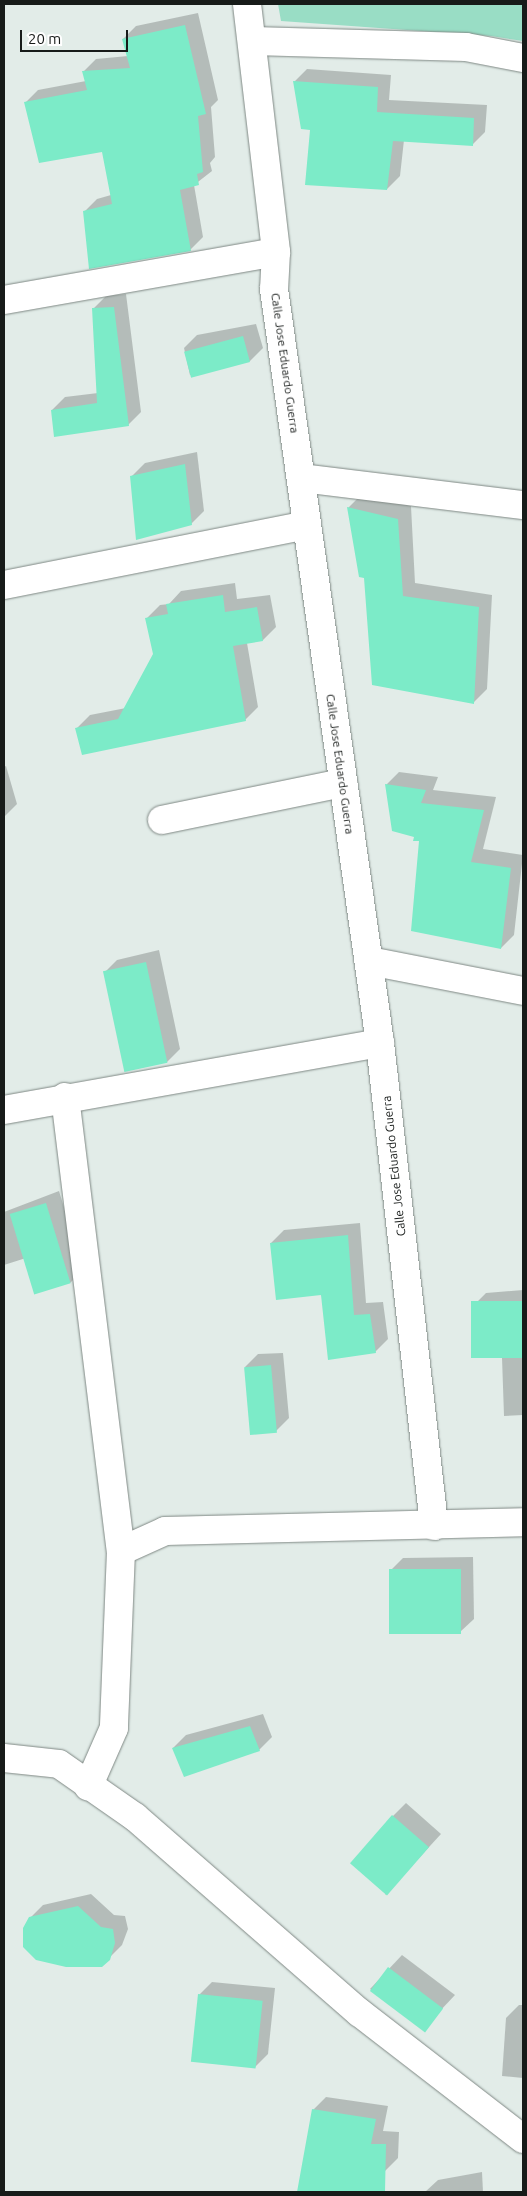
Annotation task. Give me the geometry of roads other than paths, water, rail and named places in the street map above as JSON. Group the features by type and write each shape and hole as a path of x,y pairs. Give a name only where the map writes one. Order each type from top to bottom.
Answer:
{"street":[{"name":"Calle Jose Eduardo Guerra","path":"247,4 253,41 276,252 274,289 380,1043 434,1526"},
{"path":"253,41 466,47 523,58"},
{"path":"4,300 276,252"},
{"path":"302,478 523,505"},
{"path":"4,585 306,525"},
{"path":"162,820 343,783"},
{"path":"369,961 523,991"},
{"path":"4,1110 65,1097 380,1043"},
{"path":"65,1097 120,1551 114,1728 88,1787"},
{"path":"120,1551 165,1531 434,1526 523,1522"},
{"path":"4,1758 60,1764 88,1787 135,1817 360,2013 523,2138"}]}
